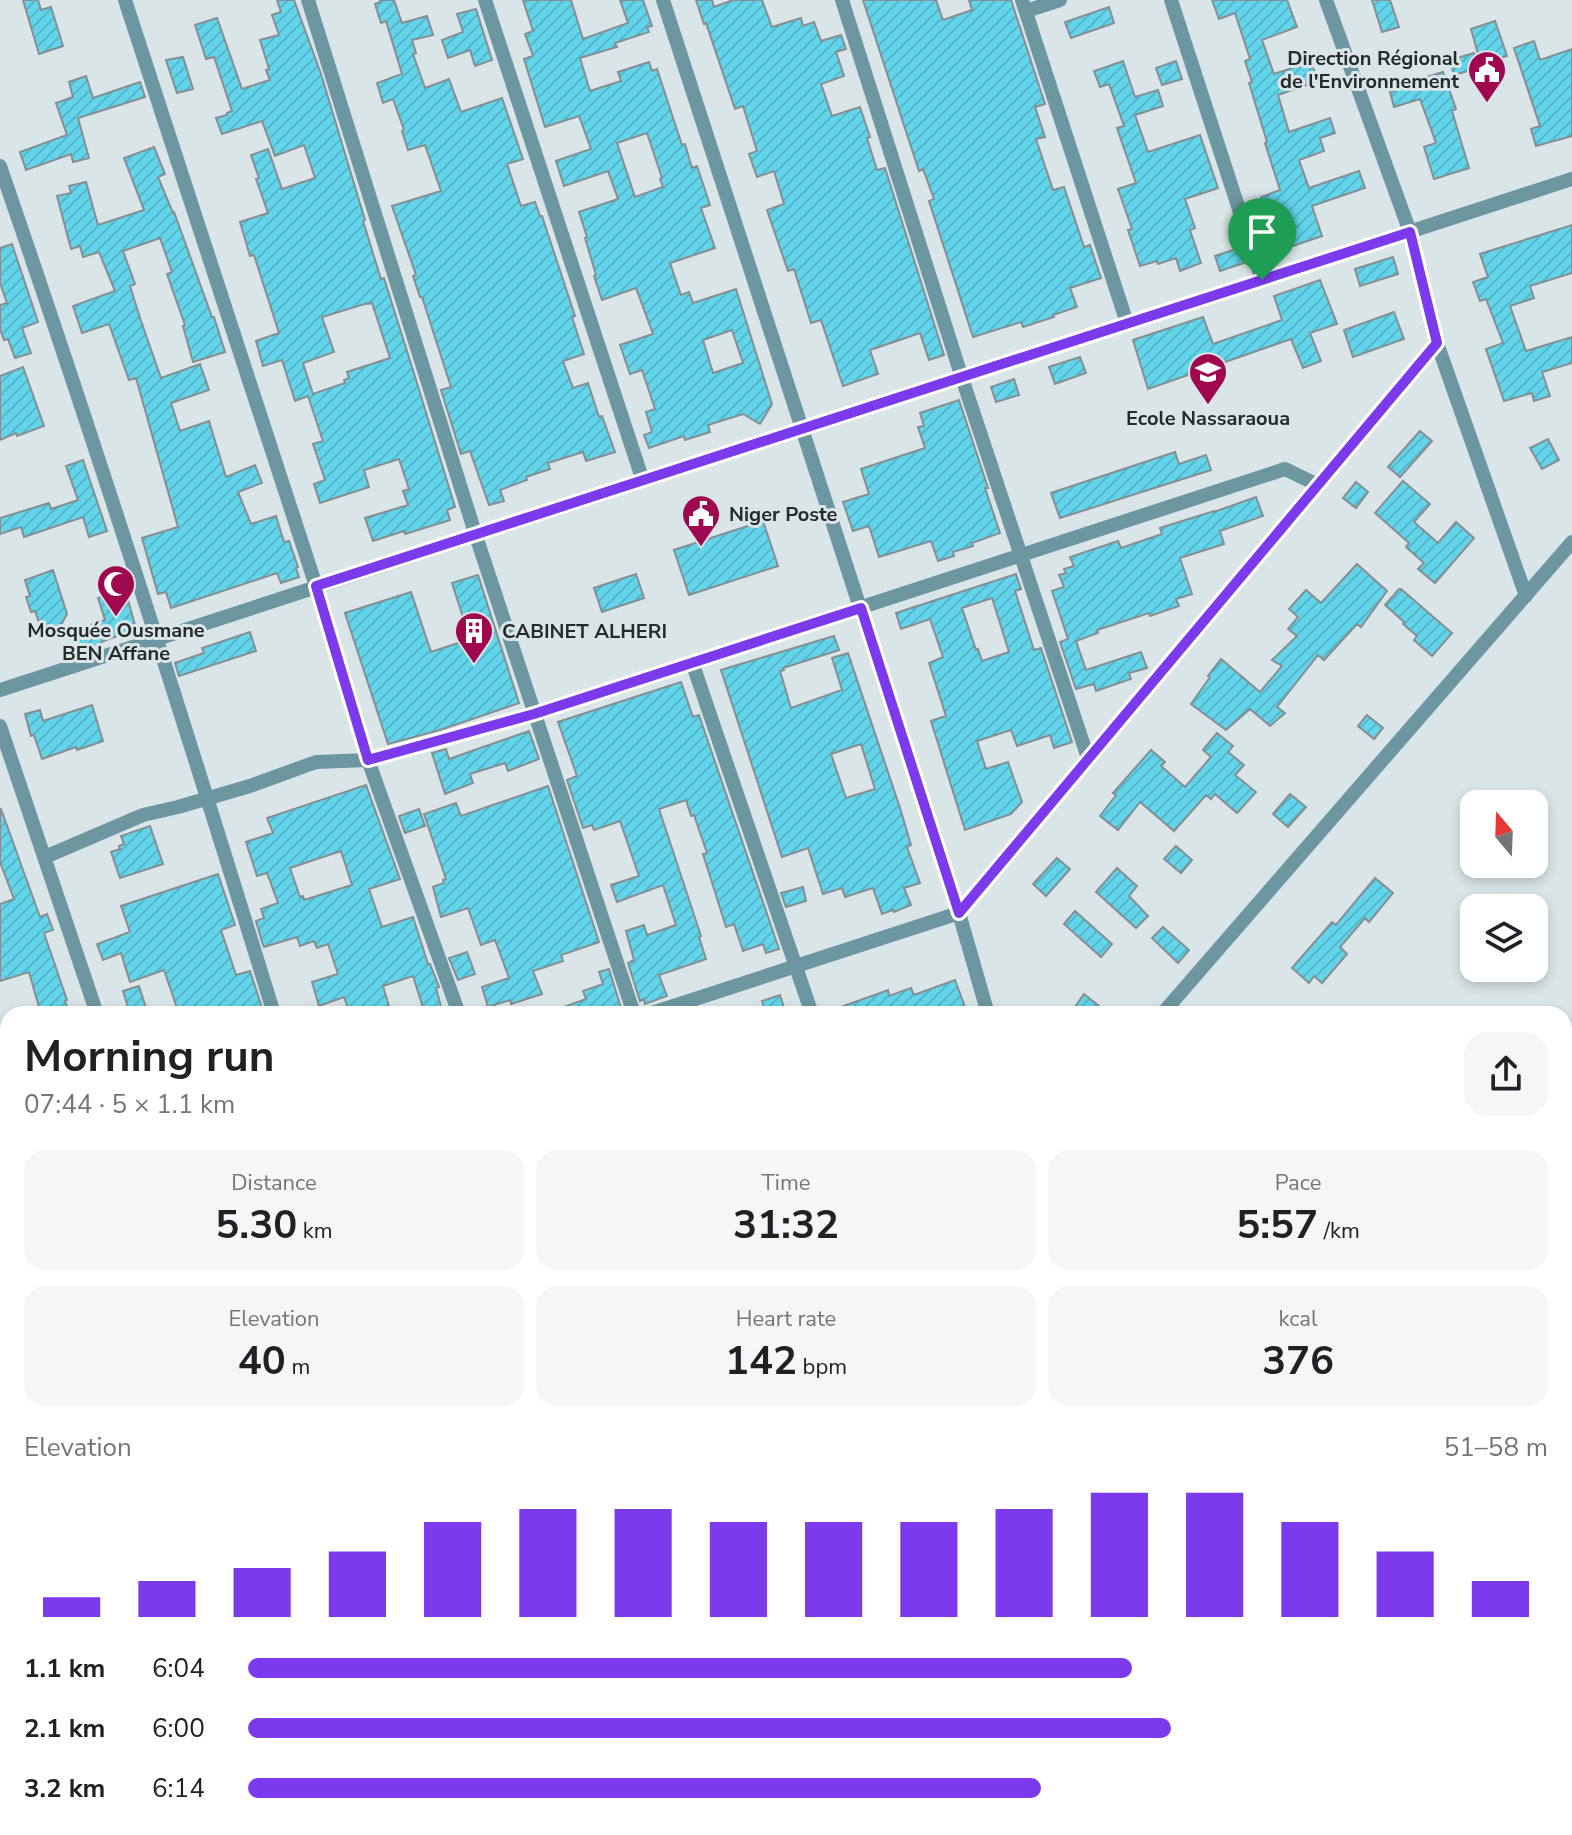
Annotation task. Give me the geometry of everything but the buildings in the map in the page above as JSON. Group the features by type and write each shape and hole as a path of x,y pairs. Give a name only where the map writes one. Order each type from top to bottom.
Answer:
{"street":[{"path":"125,0 316,586 368,760 456,1006"},
{"path":"308,0 476,536 631,1006"},
{"path":"485,0 643,481"},
{"path":"663,0 959,913 986,1006"},
{"path":"842,0 962,378 1088,758"},
{"path":"1060,0 1024,5 1127,323"},
{"path":"1171,0 1262,280"},
{"path":"1326,0 1410,232 1437,343 1526,596"},
{"path":"0,166 208,798 272,1006"},
{"path":"0,690 1572,179"},
{"path":"674,1006 959,913 1437,343"},
{"path":"45,857 143,815 250,786 316,762 368,760 534,714 1285,469 1318,485"},
{"path":"1169,1006 1572,542"},
{"path":"692,662 809,1006"},
{"path":"0,726 94,1006"}],"place":[{"name":"Direction Régional de l'Environnement","path":"1487,104"},
{"name":"Ecole Nassaraoua","path":"1208,406"},
{"name":"Niger Poste","path":"701,548"},
{"name":"Mosquée Ousmane BEN Affane","path":"116,618"},
{"name":"CABINET ALHERI","path":"474,665"}],"route":[{"path":"1410,232 1437,343 959,913 861,608 534,714 368,760 316,586 1262,280 1410,232"}]}
